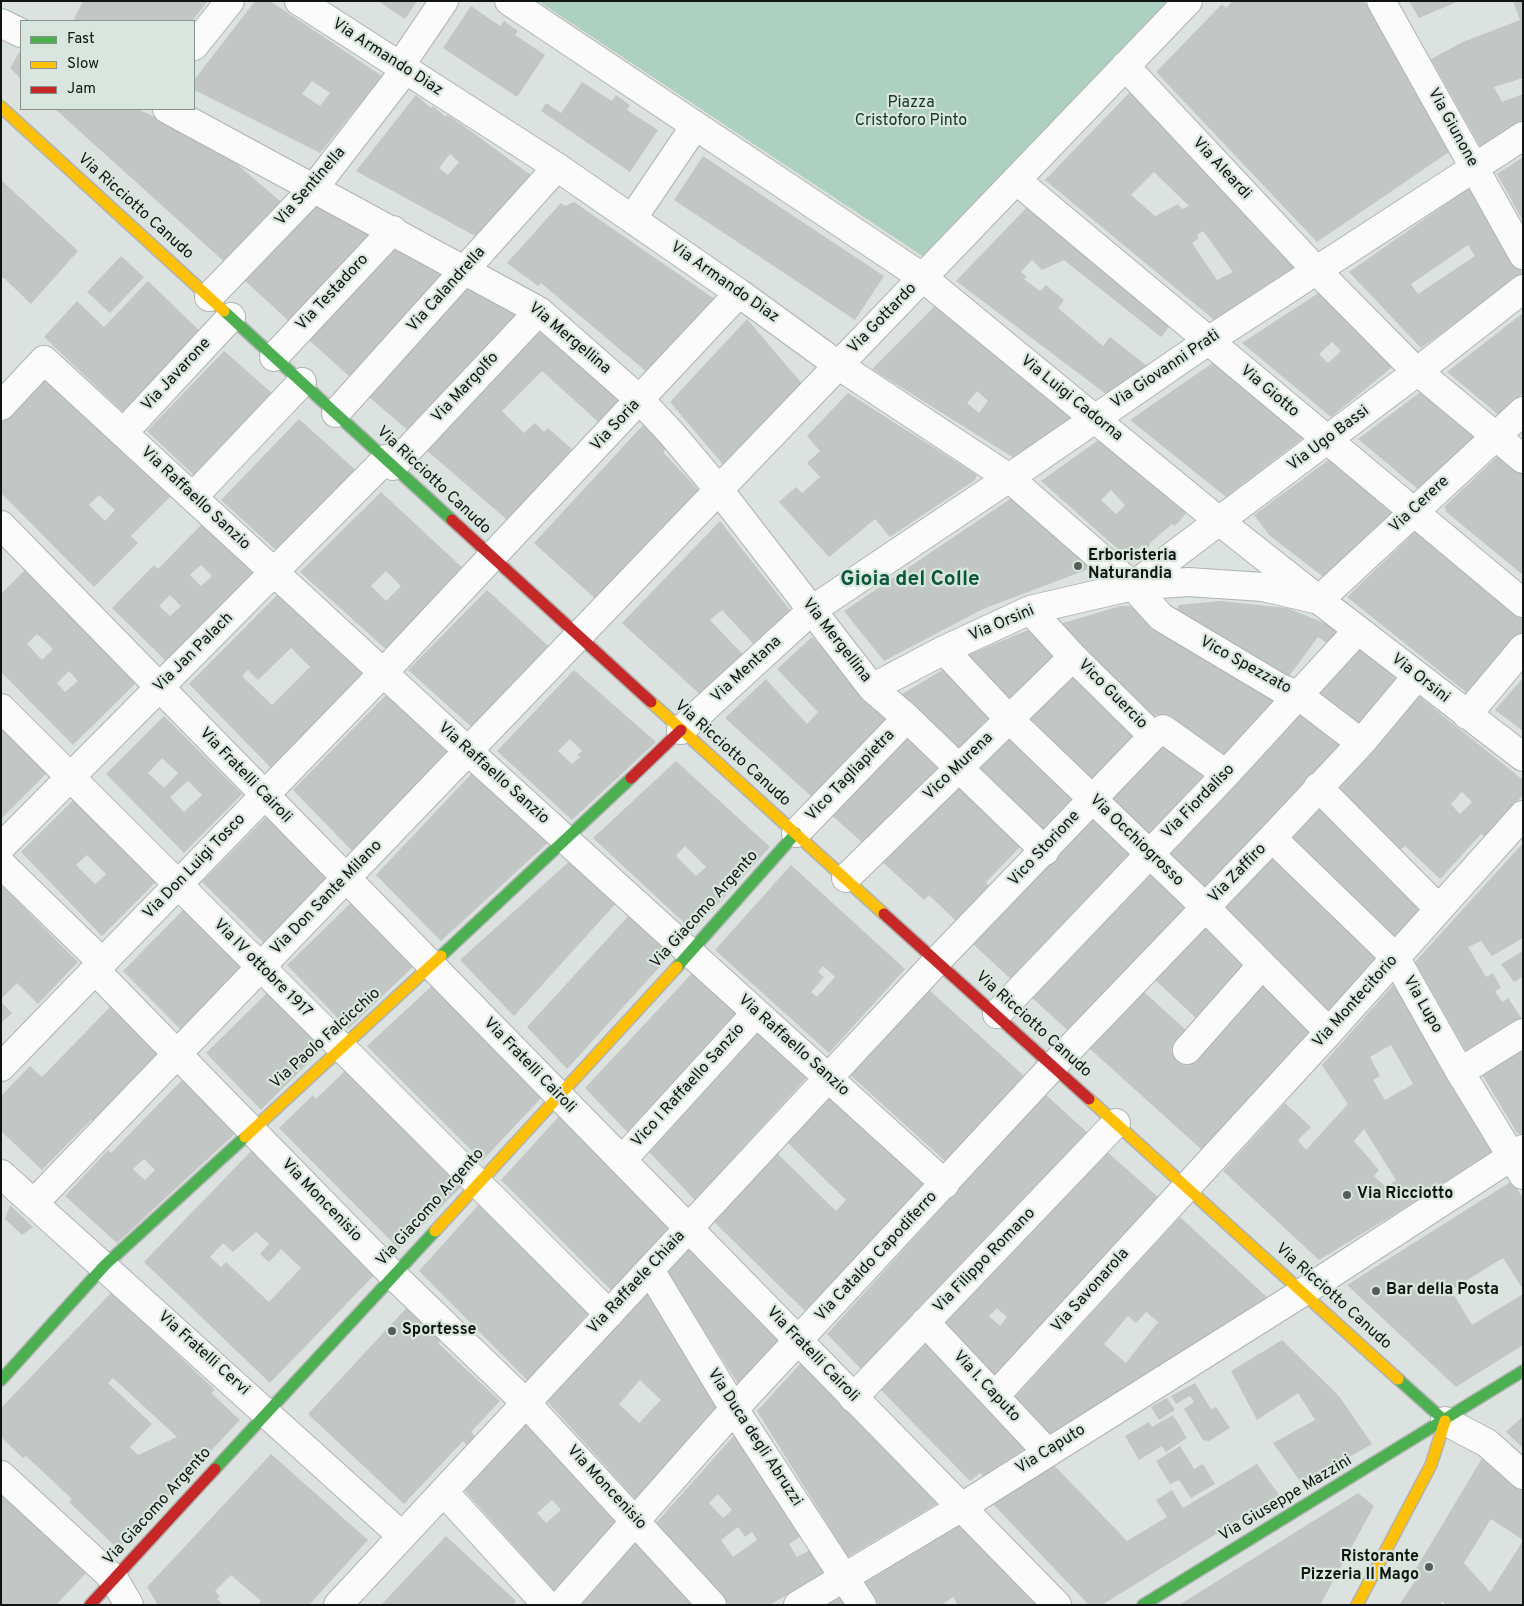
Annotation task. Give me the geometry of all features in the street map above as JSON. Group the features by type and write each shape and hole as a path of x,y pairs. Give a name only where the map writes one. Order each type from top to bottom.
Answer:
{"main road":[{"name":"Via Ricciotto Canudo","path":"1,107 232,317 492,558 1445,1421"},
{"name":"Via Paolo Falcicchio","path":"1,1380 105,1265 251,1129 431,966 682,730"},
{"name":"Via Giacomo Argento","path":"90,1605 392,1274 691,952 796,834"},
{"name":"Via Giuseppe Mazzini","path":"1143,1605 1445,1421 1523,1371"},
{"path":"1357,1605 1431,1465 1445,1421"}],"street":[{"path":"195,45 230,1"},
{"name":"Via Armando Diaz","path":"299,1 632,218 838,365 1010,478 1133,586"},
{"name":"Via Sentinella","path":"209,297 314,188 402,68 444,1"},
{"path":"509,1 922,277"},
{"name":"Via Gottardo","path":"578,636 1188,1"},
{"name":"Via Giunone","path":"1381,1 1523,255"},
{"path":"1,23 20,32"},
{"name":"Via Aleardi","path":"1125,66 1317,271 1418,371 1523,459"},
{"name":"Via Mergellina","path":"169,110 539,310 640,400 718,490 872,688 1045,851"},
{"path":"632,218 695,126"},
{"name":"Via Giovanni Prati","path":"812,610 1010,478 1208,341 1523,136"},
{"name":"Via Calandrella","path":"336,413 557,168"},
{"name":"Via Giotto","path":"1016,180 1523,603"},
{"name":"Via Testadoro","path":"274,357 393,230"},
{"name":"Via Luigi Cadorna","path":"922,277 1219,521"},
{"name":"Via Ugo Bassi","path":"1133,586 1418,371 1523,289"},
{"name":"Via Soria","path":"492,558 739,293"},
{"name":"Via Margolfo","path":"389,462 539,310"},
{"name":"Via Javarone","path":"123,433 232,317"},
{"name":"Via Raffaello Sanzio","path":"1,406 44,360 468,751 945,1184"},
{"path":"193,497 302,382"},
{"name":"Via Cerere","path":"1319,600 1523,410"},
{"name":"Via Jan Palach","path":"1,847 274,572 389,462"},
{"name":"Via Orsini","path":"1219,521 1416,676 1523,757"},
{"name":"Via Fratelli Cairoli","path":"6,540 159,688 1057,1605"},
{"name":"Via Don Luigi Tosco","path":"1,1067 492,558"},
{"name":"Via Orsini","path":"872,688 944,650 1030,610 1133,586 1188,582 1225,583 1263,587 1319,600"},
{"name":"Vico Spezzato","path":"1133,586 1161,617 1280,688 1298,695 1361,742"},
{"name":"Via Mentana","path":"682,730 812,610"},
{"name":"Vico Guercio","path":"1030,610 1074,658 1153,736 1163,729 1226,774"},
{"name":"Via Fiordaliso","path":"996,1014 1226,774 1358,630"},
{"name":"Via Don Sante Milano","path":"34,1203 578,636"},
{"path":"1467,715 1523,648"},
{"name":"Via Occhiogrosso","path":"944,650 1009,719 1206,908 1261,966 1329,1032"},
{"name":"Vico Murena","path":"846,878 1074,658"},
{"name":"Via Zaffiro","path":"1053,1066 1272,838 1361,742 1416,676"},
{"name":"Via IV ottobre 1917","path":"1,708 609,1314"},
{"name":"Vico Tagliapietra","path":"796,834 906,718"},
{"name":"Vico Storione","path":"937,961 1045,851 1153,736"},
{"path":"1318,788 1439,909"},
{"name":"Via Montecitorio","path":"1186,1186 1329,1032 1523,815"},
{"name":"Via Lupo","path":"1272,838 1395,958 1460,1072 1519,1160"},
{"name":"Via Moncenisio","path":"1,864 251,1129 392,1274 526,1403 712,1605"},
{"name":"Via Raffaele Chiaia","path":"338,1605 937,961"},
{"path":"1187,1050 1261,966"},
{"name":"Vico I Raffaello Sanzio","path":"622,1160 756,1012"},
{"path":"1460,1072 1523,1033"},
{"name":"Via Cataldo Capodiferro","path":"561,1605 734,1409 1053,1066"},
{"name":"Via Filippo Romano","path":"853,1398 1116,1123"},
{"name":"Via Caputo","path":"798,1605 960,1508 1303,1292 1519,1160"},
{"name":"Via Fratelli Cervi","path":"1,1174 105,1265 402,1536"},
{"name":"Via Savonarola","path":"995,1396 1186,1186"},
{"name":"Via Duca degli Abruzzi","path":"650,1270 734,1409 862,1605"},
{"name":"Via I. Caputo","path":"925,1322 1048,1452"},
{"path":"1445,1421 1487,1443 1523,1475"},
{"path":"1,1475 114,1579 129,1605"},
{"path":"444,1492 547,1605"}],"green space":[{"name":"Piazza Cristoforo Pinto","path":"538,1 1175,1 927,259"}],"building":[{"path":"83,1 208,1 193,20 74,20"},
{"path":"255,1 270,1 382,76 320,153 195,90 195,79","holes":["312,81 330,93 320,106 302,94"]},
{"path":"378,1 417,1 405,19"},
{"path":"1232,1 1364,1 1452,150 1317,242 1156,72 1222,4 1226,8"},
{"path":"1409,1 1459,1 1419,18"},
{"path":"1513,1 1523,1 1523,78 1494,87 1502,102 1523,94 1523,120 1481,148 1431,59 1463,42 1520,20"},
{"path":"471,6 500,26 504,21 518,31 515,35 545,55 517,97 443,48"},
{"path":"20,51 20,78 10,68"},
{"path":"582,82 612,101 616,95 630,105 627,110 658,130 630,172 541,111 546,103 561,113"},
{"path":"1133,89 1304,267 1219,324 1045,180","holes":["1154,172 1189,206 1182,209 1178,204 1155,216 1131,195","1203,231 1233,272 1217,280 1192,243 1199,238 1197,235"]},
{"path":"416,95 431,108 433,106 446,117 447,115 461,124 532,176 477,237 356,171","holes":["450,154 459,162 448,175 439,168"]},
{"path":"56,110 140,110 218,148 286,206 230,267"},
{"path":"703,156 884,276 855,320 674,200"},
{"path":"1523,157 1523,221 1497,174"},
{"path":"1,180 78,251 31,304 4,278 1,278"},
{"path":"1472,186 1523,274 1421,348 1349,272","holes":["1468,245 1475,256 1418,294 1411,284"]},
{"path":"317,199 376,238 293,325 242,278"},
{"path":"574,202 716,300 648,373 541,283 538,286 507,263 561,203 565,206"},
{"path":"1030,204 1172,323 1161,337 1064,260 1042,270 1032,260 1021,272 1027,277 1024,279 1040,291 1046,285 1064,300 1058,308 1103,346 1110,337 1147,366 1106,394 956,281"},
{"path":"391,246 455,279 357,383 303,335"},
{"path":"121,256 144,277 110,313 87,292"},
{"path":"148,281 201,332 124,413 44,337 77,301 104,327"},
{"path":"466,285 528,319 412,434 367,395"},
{"path":"1323,290 1395,365 1331,417 1242,343","holes":["1332,342 1341,351 1328,363 1319,354"]},
{"path":"939,302 1080,417 1017,460 872,369","holes":["977,391 988,401 979,413 967,403"]},
{"path":"1523,313 1523,394 1500,416 1447,372"},
{"path":"747,319 804,386 725,467 670,402"},
{"path":"545,327 627,405 605,428 542,371 502,411 524,433 535,423 544,432 548,428 574,451 561,463 567,468 513,525 424,448"},
{"path":"224,351 280,400 200,481 147,431"},
{"path":"1217,360 1307,435 1226,497 1130,420"},
{"path":"45,376 174,493 131,536 138,543 94,587 1,493 1,424","holes":["99,495 115,510 105,521 89,505"]},
{"path":"1423,390 1478,435 1419,490 1358,439"},
{"path":"848,393 977,475 975,480 890,537 875,519 829,557 779,502 796,487 802,493 820,477 807,463 820,451 807,436"},
{"path":"299,419 359,473 279,553 221,500"},
{"path":"644,424 666,449 663,452 705,497 601,604 534,543"},
{"path":"1104,436 1192,505 1179,522 1174,526 1172,524 1150,543 1149,547 1146,548 1142,545 1129,559 1041,481","holes":["1111,490 1125,505 1116,514 1101,500"]},
{"path":"1501,453 1523,471 1523,575 1445,511 1444,507"},
{"path":"1334,456 1399,511 1326,579 1269,535 1254,515"},
{"path":"381,492 467,572 389,652 300,572","holes":["386,571 401,586 386,601 371,586"]},
{"path":"1013,497 1094,567 983,609 884,661 844,611"},
{"path":"720,521 794,615 759,650 722,610 710,620 747,659 705,699 622,623"},
{"path":"203,523 253,573 208,619 210,622 169,664 112,608 154,565 158,569","holes":["201,565 212,576 201,586 190,575","170,595 181,606 170,616 159,606"]},
{"path":"1419,528 1455,562 1523,619 1523,636 1472,697 1347,597"},
{"path":"26,569 137,682 73,745 1,672 1,594","holes":["37,634 53,649 42,660 27,644","69,671 78,681 65,692 57,683"]},
{"path":"487,590 555,652 477,732 408,670"},
{"path":"281,591 370,671 274,771 189,684","holes":["291,648 310,667 272,705 242,676 248,670 258,680"]},
{"path":"1220,601 1287,608 1327,624 1343,636 1334,648 1318,637 1284,683 1173,615 1179,605"},
{"path":"1120,606 1130,606 1284,699 1223,766 1156,714 1152,723 1057,625"},
{"path":"1035,627 1063,657 1014,704 968,655"},
{"path":"812,637 894,719 813,798 725,718 766,679 807,724 818,712 777,669"},
{"path":"1359,647 1403,685 1360,734 1312,695"},
{"path":"952,664 1003,715 961,757 899,696"},
{"path":"1072,668 1136,734 1097,785 1027,715"},
{"path":"574,670 656,742 572,820 497,751","holes":["570,739 582,751 577,755 580,757 572,764 558,751"]},
{"path":"1523,678 1523,731 1495,710"},
{"path":"391,690 456,752 357,856 293,790"},
{"path":"1416,694 1523,780 1523,795 1486,837 1481,834 1440,879 1405,846 1400,850 1330,786","holes":["1462,792 1472,802 1460,814 1451,804"]},
{"path":"1299,702 1349,741 1206,896 1163,852"},
{"path":"164,716 242,794 184,853 106,774","holes":["162,758 178,773 164,788 148,773","188,781 202,795 184,812 170,797"]},
{"path":"1,726 48,772 1,819"},
{"path":"1010,728 1078,804 1045,838 972,767"},
{"path":"906,729 950,765 867,847 825,809"},
{"path":"1165,736 1215,776 1151,841 1108,797"},
{"path":"676,761 770,847 693,931 593,838","holes":["685,846 706,867 696,876 676,856"]},
{"path":"476,769 552,839 441,941 376,875"},
{"path":"959,778 1025,842 986,882 990,888 959,924 929,895 924,900 878,858"},
{"path":"74,799 156,882 102,936 21,852","holes":["87,855 106,874 95,884 76,865"]},
{"path":"1319,800 1426,904 1389,942 1284,836"},
{"path":"1094,811 1137,853 1016,984 971,942"},
{"path":"268,815 334,880 268,947 202,882"},
{"path":"1523,843 1523,938 1492,956 1481,941 1468,947 1486,977 1493,973 1501,988 1495,991 1502,1002 1508,998 1522,1019 1467,1053 1415,962"},
{"path":"1273,846 1383,956 1325,1018 1218,908"},
{"path":"573,858 619,900 514,1016 460,960"},
{"path":"791,865 905,969 829,1053 715,950","holes":["823,966 835,977 817,997 811,992 824,977 818,972"]},
{"path":"1151,867 1192,909 1074,1036 1031,997"},
{"path":"1,885 78,962 38,1004 17,983 1,999"},
{"path":"353,901 415,965 348,1029 287,965"},
{"path":"187,906 245,964 180,1029 123,971"},
{"path":"632,912 674,951 567,1069 527,1027"},
{"path":"1205,924 1249,965 1198,1020 1153,978"},
{"path":"1523,951 1523,977 1514,982 1501,964"},
{"path":"695,970 745,1015 632,1137 585,1088"},
{"path":"1263,982 1313,1031 1202,1150 1089,1048 1143,991 1187,1031 1171,1051 1188,1066"},
{"path":"435,983 544,1095 482,1161 367,1046"},
{"path":"1394,984 1496,1152 1319,1260 1223,1171 1285,1103 1311,1127 1298,1140 1306,1150 1348,1104 1322,1065","holes":["1391,1045 1413,1084 1385,1100 1373,1080 1380,1076 1370,1057","1364,1129 1396,1180 1386,1187 1374,1176 1379,1170 1354,1141"]},
{"path":"926,987 1024,1076 946,1162 848,1073"},
{"path":"270,990 325,1046 261,1110 206,1053"},
{"path":"1,1002 12,1013 1,1023"},
{"path":"111,1006 161,1054 95,1123 91,1120 42,1170 1,1131 1,1096 30,1066 42,1077"},
{"path":"758,1028 810,1074 695,1200 648,1151"},
{"path":"1523,1042 1523,1135 1517,1133 1480,1071"},
{"path":"349,1067 464,1184 399,1249 279,1128 313,1095 316,1099"},
{"path":"187,1075 239,1130 117,1243 65,1196 108,1150 111,1153","holes":["144,1159 155,1170 145,1180 133,1169"]},
{"path":"833,1093 928,1186 805,1311 711,1219 776,1152 836,1211 846,1200 786,1141"},
{"path":"1045,1094 1091,1136 865,1373 827,1334"},
{"path":"561,1114 671,1226 611,1290 501,1180"},
{"path":"255,1147 381,1268 270,1383 144,1262","holes":["256,1232 269,1244 260,1254 269,1262 281,1249 301,1268 269,1302 226,1262 221,1267 210,1257 223,1243 233,1252"]},
{"path":"1104,1149 1159,1198 993,1380 940,1324","holes":["997,1308 1007,1317 1000,1326 989,1316"]},
{"path":"1512,1181 1523,1198 1523,1289 1503,1258 1451,1290 1472,1325 1523,1294 1523,1345 1456,1387 1347,1285"},
{"path":"481,1202 590,1311 528,1381 419,1271"},
{"path":"10,1205 33,1227 22,1235 5,1219"},
{"path":"1180,1217 1269,1299 1047,1436 1013,1399","holes":["1146,1312 1158,1322 1126,1363 1104,1344 1128,1316 1136,1323"]},
{"path":"690,1246 782,1343 740,1387 666,1271"},
{"path":"649,1289 723,1407 638,1502 547,1401","holes":["640,1380 661,1400 639,1423 619,1404"]},
{"path":"112,1292 215,1390 211,1393 240,1420 118,1549 69,1502 72,1499 26,1456 23,1458 1,1437 1,1408","holes":["113,1378 177,1437 138,1455 130,1447 152,1424 108,1383"]},
{"path":"411,1303 445,1336 438,1343 500,1401 471,1432 476,1437 467,1446 463,1441 404,1504 308,1414"},
{"path":"926,1338 1029,1446 983,1476 980,1473 970,1481 878,1387"},
{"path":"1282,1340 1339,1396 1372,1444 1302,1484 1273,1443 1315,1420 1298,1393 1257,1420 1231,1371"},
{"path":"802,1362 937,1504 848,1557 757,1411"},
{"path":"1195,1383 1211,1409 1216,1407 1230,1428 1209,1441 1203,1440 1184,1409 1194,1402 1190,1396 1176,1404 1171,1396"},
{"path":"1167,1398 1175,1410 1159,1420 1151,1407"},
{"path":"1173,1415 1187,1438 1166,1452 1162,1446 1139,1460 1125,1436 1149,1422 1152,1427"},
{"path":"1523,1416 1523,1448 1506,1432"},
{"path":"526,1421 618,1523 555,1592 464,1490","holes":["552,1500 561,1510 546,1523 537,1513"]},
{"path":"738,1431 804,1534 789,1544 797,1557 812,1549 826,1572 770,1605 729,1605 656,1523","holes":["718,1494 732,1510 723,1518 709,1503","738,1527 745,1537 752,1532 757,1540 733,1557 721,1540"]},
{"path":"1180,1446 1194,1469 1203,1464 1215,1484 1191,1498 1179,1480 1170,1484 1156,1461"},
{"path":"271,1454 368,1540 309,1605 258,1605 261,1601 231,1575 215,1591 220,1596 217,1599 224,1605 158,1605 147,1587"},
{"path":"1484,1455 1523,1489 1523,1540 1491,1519 1464,1563 1490,1592 1523,1541 1523,1605 1446,1605 1442,1601 1440,1605 1399,1605 1416,1580 1411,1577"},
{"path":"1257,1464 1279,1495 1102,1605 1089,1605 992,1503 1054,1465 1127,1541 1167,1517 1156,1500 1172,1490 1183,1508"},
{"path":"1,1491 87,1572 56,1605 1,1605"},
{"path":"1358,1493 1374,1506 1320,1605 1179,1605"},
{"path":"957,1524 1038,1605 958,1605 953,1597 942,1605 879,1605 864,1582"},
{"path":"446,1536 516,1601 513,1605 381,1605"},
{"path":"636,1542 692,1605 581,1605"},
{"path":"841,1595 847,1605 824,1605"}],"traffic: fast":[{"path":"224,311 452,520"},
{"path":"441,956 631,778"},
{"path":"677,967 796,833"},
{"path":"1,1380 105,1265 245,1137"},
{"path":"215,1469 435,1231"},
{"path":"1143,1605 1523,1371"},
{"path":"1398,1379 1445,1421"}],"traffic: slow":[{"path":"1,107 224,311"},
{"path":"651,702 884,914"},
{"path":"245,1137 441,956"},
{"path":"435,1231 677,967"},
{"path":"1089,1099 1398,1379"},
{"path":"1357,1605 1431,1465 1445,1421"}],"traffic: jam":[{"path":"452,520 651,702"},
{"path":"631,778 681,730"},
{"path":"884,914 1089,1099"},
{"path":"90,1605 215,1469"}],"place":[{"name":"Erboristeria Naturandia","path":"1078,566"},
{"name":"Via Ricciotto","path":"1347,1195"},
{"name":"Bar della Posta","path":"1376,1291"},
{"name":"Sportesse","path":"392,1331"},
{"name":"Ristorante Pizzeria Il Mago","path":"1429,1567"}],"district":[{"name":"Gioia del Colle","path":"910,581"}]}
